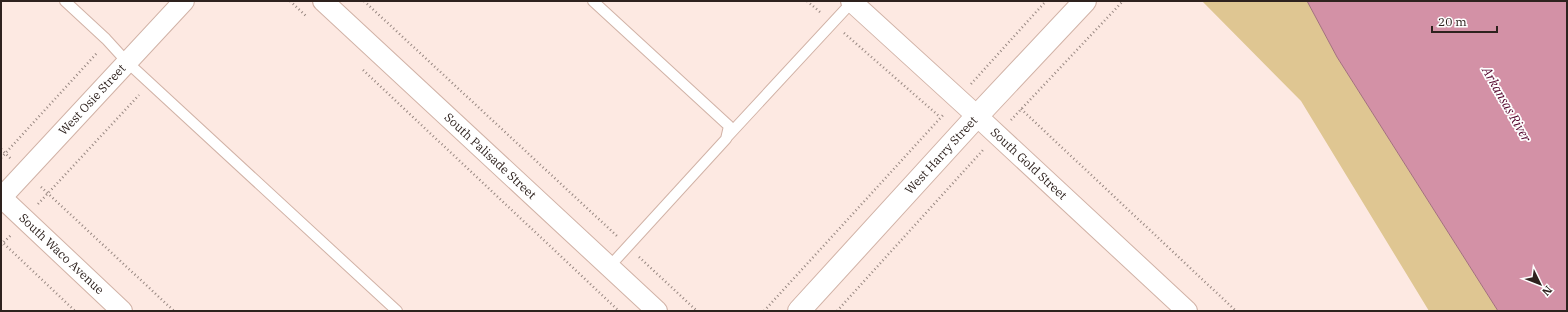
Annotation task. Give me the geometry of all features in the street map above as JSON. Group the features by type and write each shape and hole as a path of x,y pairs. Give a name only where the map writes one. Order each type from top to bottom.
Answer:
{"street":[{"name":"West Osie Street","path":"1,198 184,1"},
{"name":"South Palisade Street","path":"323,1 657,311"},
{"name":"West Harry Street","path":"799,311 977,116 1085,1"},
{"name":"South Gold Street","path":"851,2 998,134 1188,311"},
{"name":"South Waco Avenue","path":"1,198 122,311"}],"lane":[{"path":"64,1 127,62 397,311"},
{"path":"593,1 729,126 726,139"},
{"path":"608,267 851,2"}],"path":[{"path":"290,1 308,17"},
{"path":"364,1 697,311"},
{"path":"807,1 940,117"},
{"path":"764,311 1046,1"},
{"path":"837,311 1021,109 1123,1"},
{"path":"1,158 96,53 112,46"},
{"path":"360,66 619,311"},
{"path":"75,311 2,243 142,91"},
{"path":"1021,109 1236,311"},
{"path":"1,149 174,311"}],"shaded area":[{"path":"1202,1 1307,1 1337,57 1498,311 1429,311 1301,101"}],"water":[{"name":"Arkansas River","path":"1307,1 1567,1 1567,311 1498,311 1337,57"}]}
